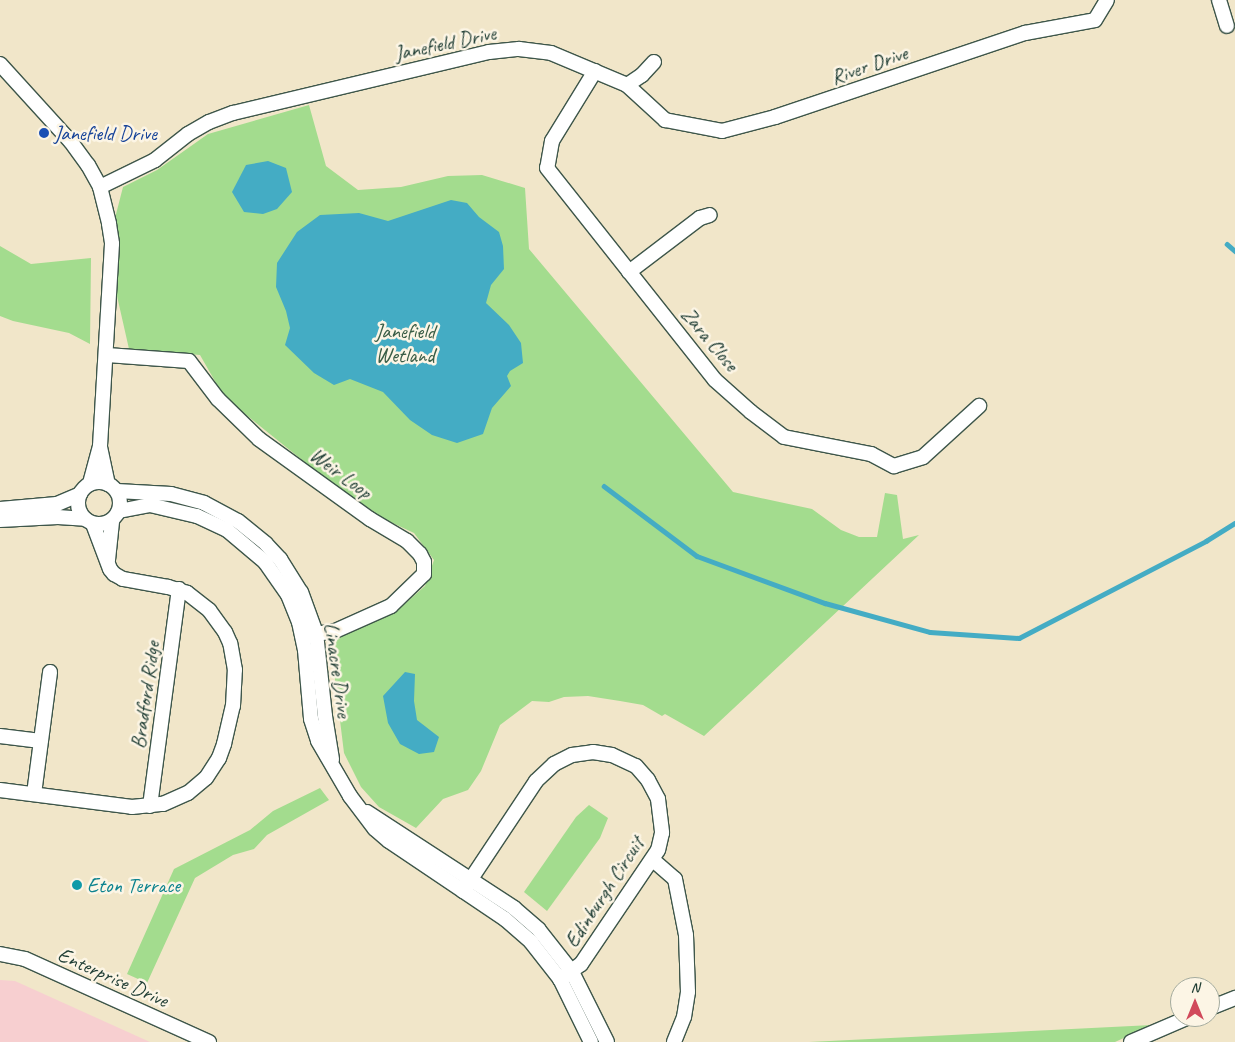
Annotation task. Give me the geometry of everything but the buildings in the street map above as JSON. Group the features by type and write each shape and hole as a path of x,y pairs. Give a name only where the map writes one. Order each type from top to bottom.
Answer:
{"street":[{"name":"River Drive","path":"640,97 665,120 722,131 775,117 1025,33 1095,20 1107,0"},
{"path":"1219,0 1227,26"},
{"name":"Janefield Drive","path":"100,187 155,160 188,134 209,122 233,113 482,54 519,49 551,52 627,84 640,97"},
{"path":"627,84 642,75 654,62"},
{"path":"0,64 71,142 100,187 112,244 107,355 100,446 78,507 89,521 114,574 123,579 179,590 209,610 230,643 235,670 233,706 219,758 206,778 188,793 175,800 150,806 132,807 0,790"},
{"name":"Zara Close","path":"595,71 552,141 547,159 547,168 715,380 771,429 784,437 871,454 894,466 923,457 979,406"},
{"path":"629,272 700,218 710,215"},
{"name":"Weir Loop","path":"107,355 189,361 218,399 259,439 370,519 407,541 420,554 424,562 424,574 391,606 335,631 309,634"},
{"path":"100,446 112,487 121,501 116,516 108,563"},
{"path":"0,509 57,504 85,489 112,487"},
{"name":"Linacre Drive","path":"112,487 190,498 223,512 238,521 266,544 288,569 302,592 334,768 350,796 360,807 467,885 528,920 559,952 591,1042"},
{"name":"Linacre Drive","path":"116,516 142,506 164,507 197,516 227,530 252,550 277,576 309,634"},
{"path":"0,520 58,516 89,521 100,525 116,516"},
{"name":"Bradford Ridge","path":"150,806 179,590"},
{"path":"34,794 50,672"},
{"path":"0,736 41,741"},
{"name":"Edinburgh Circuit","path":"467,885 541,775 558,761 582,753 603,753 622,758 636,766 648,780 658,799 662,823 661,841 652,860 581,964 566,975"},
{"path":"652,860 675,879 686,935 687,998 684,1017 674,1042"},
{"name":"Enterprise Drive","path":"0,954 25,959 209,1042"},
{"name":"Linacre Drive","path":"566,975 607,1042"},
{"path":"1220,1004 1235,998"},
{"path":"1131,1042 1170,1025"}],"shaded area":[{"path":"0,980 15,981 150,1042 0,1042"}],"green space":[{"name":"Janefield Wetland","path":"309,105 326,166 358,190 401,187 448,176 482,175 525,188 529,249 733,492 812,509 841,530 859,537 877,537 885,493 897,495 903,539 919,535 704,736 665,714 662,716 643,705 588,696 564,697 549,702 532,701 500,725 481,771 468,790 443,799 416,828 379,807 361,787 344,753 330,639 399,609 425,586 434,560 414,533 384,519 317,472 224,397 200,355 129,349 117,296 115,218 123,187 157,170 208,134"},
{"path":"0,246 31,264 91,258 90,344 69,333 13,321 0,316"},
{"path":"320,788 329,800 267,835 254,849 233,855 195,878 147,983 127,974 174,869 250,830 273,811"},
{"path":"589,805 608,818 600,838 547,911 524,892 576,817"},
{"path":"1152,1025 1115,1042 809,1042"}],"water":[{"path":"268,161 286,168 292,192 277,209 263,214 244,212 232,192 246,165"},
{"path":"451,200 467,203 479,217 499,232 503,246 504,269 491,285 486,303 509,325 521,343 523,363 510,371 507,376 511,386 492,408 483,434 457,443 432,435 410,420 383,392 350,379 334,385 314,373 285,345 290,328 286,311 276,287 277,263 297,232 320,215 359,213 388,221"},
{"path":"405,672 415,674 414,701 417,720 439,737 434,752 419,754 400,744 388,723 383,696"}],"waterway":[{"path":"1227,244 1235,251"},
{"path":"604,486 697,556 825,603 930,632 1019,638 1206,541 1235,523"}],"place":[{"name":"Janefield Drive","path":"44,133"},
{"name":"Eton Terrace","path":"77,885"}]}
